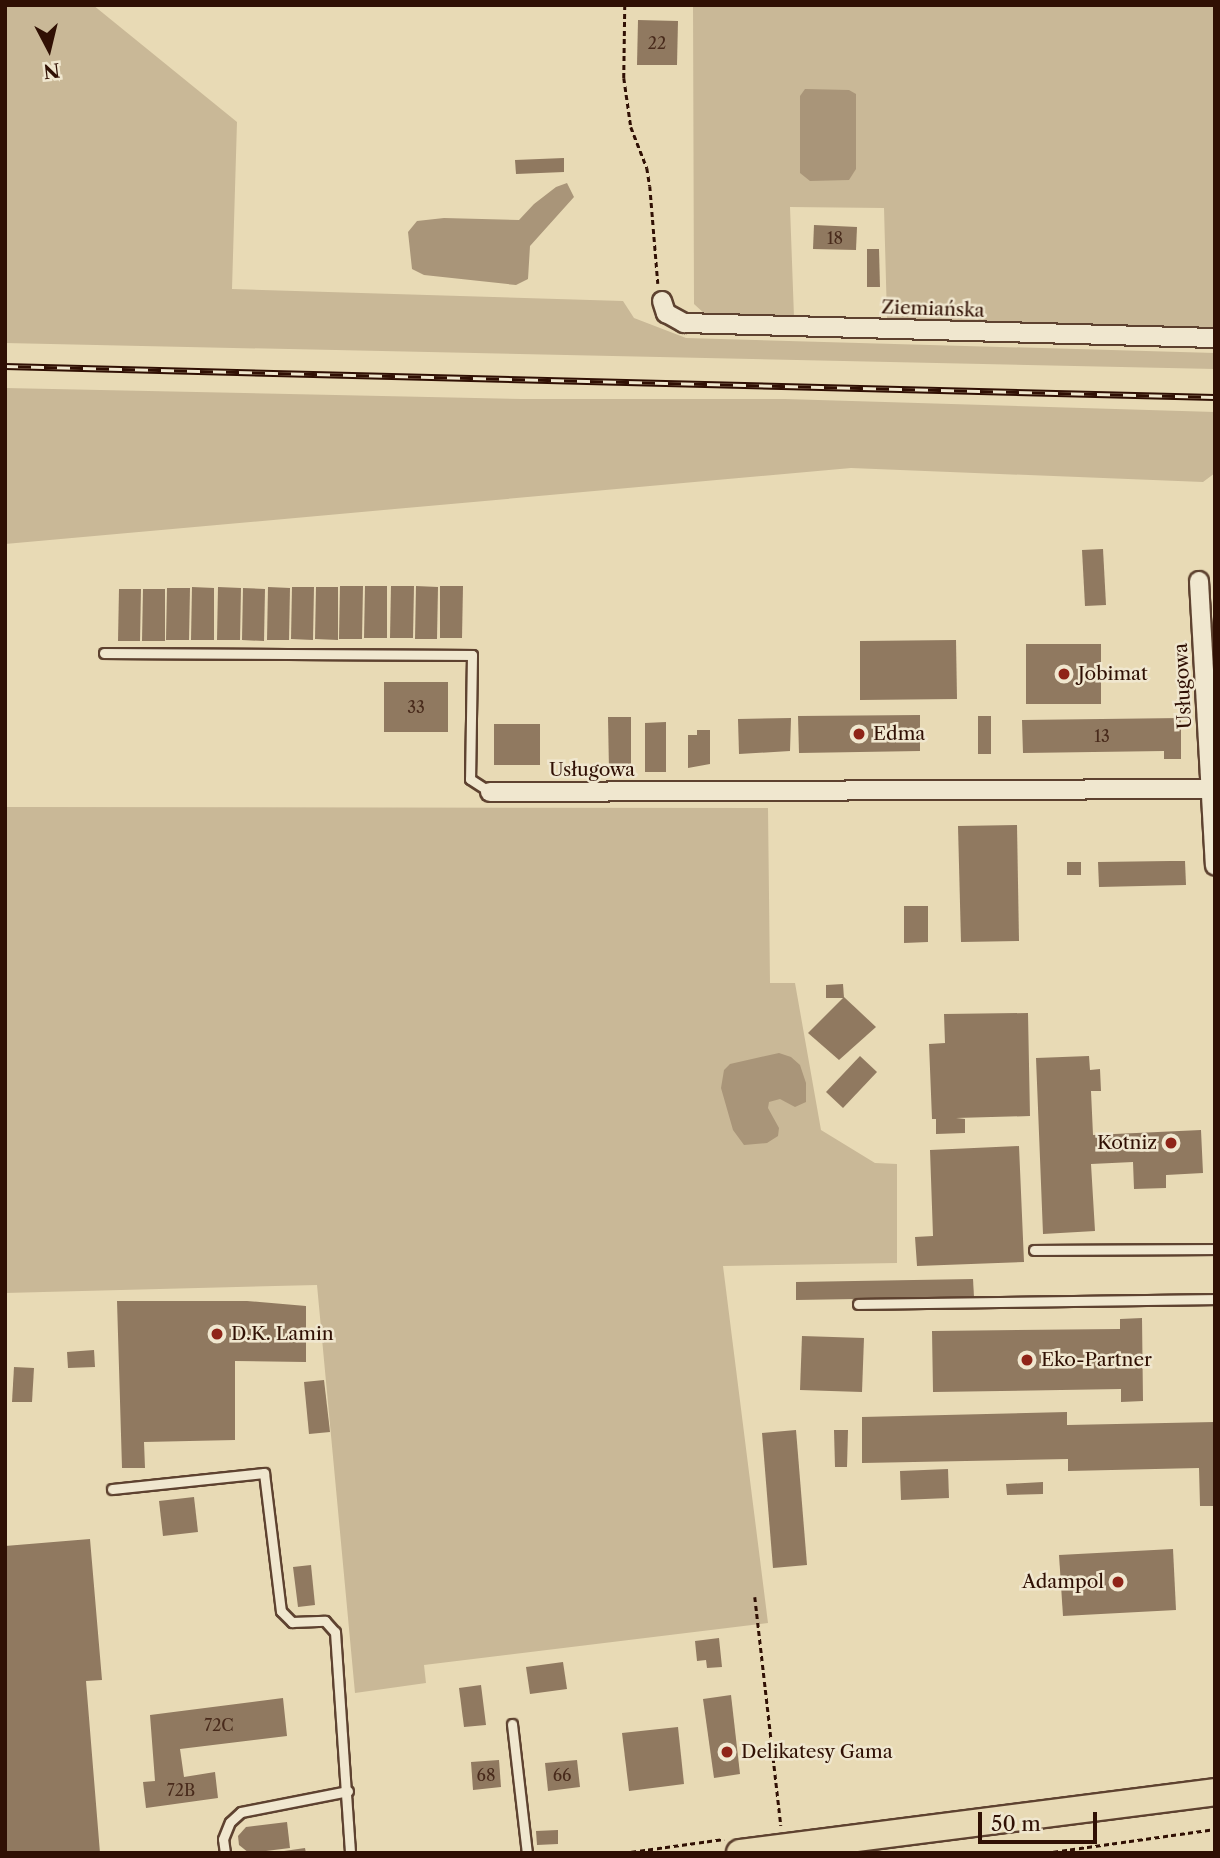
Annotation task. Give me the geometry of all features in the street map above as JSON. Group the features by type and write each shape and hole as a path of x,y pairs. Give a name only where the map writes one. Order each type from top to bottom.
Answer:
{"main road":[{"path":"740,1853 896,1839 915,1830 1036,1833 1215,1793"},
{"path":"1087,1824 1121,1812 1215,1800"},
{"path":"881,1853 1215,1808"}],"street":[{"name":"Ziemiańska","path":"662,301 666,313 684,323 1215,338"},
{"name":"Usługowa","path":"1199,581 1215,866"},
{"name":"Usługowa","path":"490,792 1209,789"}],"lane":[{"name":"Usługowa","path":"104,653 472,655 470,779 490,792"},
{"path":"1034,1251 1215,1249"},
{"path":"858,1304 1215,1299"},
{"path":"112,1489 264,1473 281,1611 292,1622 324,1621 335,1632 348,1791 350,1853"},
{"path":"512,1724 527,1853"},
{"path":"225,1853 223,1839 230,1822 242,1812 348,1791"}],"path":[{"path":"625,5 624,78 631,127 647,168 662,301"},
{"path":"755,1597 792,1850"},
{"path":"1036,1833 1215,1829"}],"shaded area":[{"path":"5,5 93,5 237,122 232,289 623,301 634,318 686,338 1215,353 1215,369 5,343"},
{"path":"693,5 1215,5 1215,328 887,318 884,208 790,207 794,317 706,315 694,304"},
{"path":"805,89 849,90 856,94 856,169 849,180 810,181 800,173 800,96"},
{"path":"567,183 574,197 530,246 528,279 516,285 424,275 412,269 408,232 417,221 444,218 519,220 556,187"},
{"path":"5,388 522,399 785,399 1215,412 1215,473 1203,482 851,468 5,544"},
{"path":"5,807 768,808 770,983 795,983 821,1130 875,1163 897,1164 897,1263 723,1266 768,1623 424,1665 426,1683 355,1693 317,1285 5,1293"},
{"path":"779,1053 791,1057 800,1065 806,1083 806,1102 795,1107 780,1099 769,1102 768,1108 779,1128 778,1136 767,1143 744,1145 733,1130 721,1088 724,1070 730,1064"}],"building":[{"path":"638,20 678,21 677,65 637,65"},
{"path":"564,158 564,172 516,174 515,160"},
{"path":"814,225 857,227 856,250 813,249"},
{"path":"867,249 879,249 880,287 867,287"},
{"path":"1103,549 1106,605 1085,606 1082,550"},
{"path":"340,586 363,586 362,639 339,639"},
{"path":"365,586 387,586 387,638 364,638"},
{"path":"391,586 414,586 413,638 390,638"},
{"path":"416,586 438,587 437,639 415,639"},
{"path":"440,586 463,586 462,638 440,638"},
{"path":"192,587 214,588 214,640 191,640"},
{"path":"218,587 241,588 240,640 217,640"},
{"path":"268,587 290,588 289,640 267,640"},
{"path":"292,587 314,587 313,640 291,639"},
{"path":"316,587 338,587 338,640 315,639"},
{"path":"167,588 190,588 189,640 166,640"},
{"path":"243,588 265,589 264,641 242,640"},
{"path":"119,589 141,589 140,641 118,641"},
{"path":"143,589 165,589 165,641 142,641"},
{"path":"956,640 957,699 860,700 860,641"},
{"name":"Jobimat","path":"1026,644 1101,644 1101,704 1026,704"},
{"path":"384,682 448,682 448,732 384,732"},
{"name":"Edma","path":"920,715 920,751 799,753 798,716"},
{"path":"978,716 991,716 991,754 978,754"},
{"path":"608,717 631,717 631,769 609,770"},
{"path":"791,718 790,751 739,754 738,719"},
{"path":"1181,718 1181,759 1164,759 1164,751 1023,753 1022,720"},
{"path":"666,722 666,772 645,772 645,723"},
{"path":"494,724 540,724 540,765 494,765"},
{"path":"697,730 710,730 710,764 688,768 688,735 697,735"},
{"path":"1017,825 1019,941 961,942 958,826"},
{"path":"1185,861 1186,885 1099,887 1098,862"},
{"path":"1067,862 1081,862 1081,875 1067,875"},
{"path":"904,906 928,906 928,942 904,943"},
{"path":"843,984 844,998 826,998 826,985"},
{"path":"844,997 876,1027 839,1060 808,1033"},
{"path":"1028,1013 1030,1116 956,1118 965,1119 965,1133 936,1134 936,1119 932,1119 929,1044 945,1043 944,1014"},
{"path":"860,1056 877,1072 843,1108 826,1092"},
{"path":"1089,1056 1090,1070 1100,1069 1101,1091 1091,1091 1093,1135 1201,1130 1203,1173 1166,1175 1166,1188 1134,1189 1133,1162 1091,1164 1095,1231 1043,1234 1036,1058"},
{"path":"1019,1146 1024,1262 917,1266 915,1237 933,1236 930,1150"},
{"path":"973,1279 974,1297 796,1300 796,1282"},
{"path":"117,1301 247,1301 306,1306 306,1362 235,1361 235,1440 144,1442 145,1468 122,1468"},
{"name":"Eko-Partner","path":"1142,1318 1143,1401 1121,1402 1121,1389 933,1392 932,1331 1120,1329 1120,1319"},
{"path":"802,1336 864,1338 862,1392 800,1390"},
{"path":"94,1350 95,1367 68,1368 67,1352"},
{"path":"14,1367 34,1368 32,1402 12,1402"},
{"path":"324,1380 330,1432 309,1434 304,1382"},
{"path":"1067,1412 1067,1425 1215,1422 1215,1506 1200,1506 1199,1468 1068,1471 1068,1459 862,1463 862,1417"},
{"path":"796,1430 807,1565 773,1568 762,1433"},
{"path":"834,1430 848,1430 847,1467 835,1467"},
{"path":"948,1469 949,1498 901,1500 900,1471"},
{"path":"1043,1482 1043,1494 1007,1495 1006,1484"},
{"path":"194,1497 198,1532 163,1536 159,1501"},
{"path":"90,1539 102,1680 86,1681 100,1853 5,1853 5,1546"},
{"name":"Adampol","path":"1173,1549 1176,1610 1063,1616 1059,1555"},
{"path":"311,1565 315,1605 298,1607 293,1567"},
{"path":"719,1638 722,1667 707,1668 706,1660 697,1661 695,1641"},
{"path":"563,1662 567,1689 530,1694 526,1667"},
{"path":"481,1685 486,1725 464,1727 459,1688"},
{"path":"731,1695 740,1774 714,1778 703,1699"},
{"path":"283,1698 287,1736 180,1749 184,1777 215,1772 218,1798 146,1808 143,1782 155,1781 150,1715"},
{"path":"678,1727 684,1784 629,1791 622,1733"},
{"path":"499,1760 501,1787 473,1790 471,1762"},
{"path":"577,1760 580,1787 548,1791 545,1763"},
{"path":"287,1822 290,1848 249,1853 239,1845 238,1836 246,1827"},
{"path":"558,1830 558,1844 537,1845 536,1831"},
{"path":"305,1848 306,1853 284,1853 284,1851"}],"railway":[{"path":"5,366 1215,397"}],"place":[{"name":"Jobimat","path":"1064,674"},
{"name":"Edma","path":"859,734"},
{"name":"Kotniz","path":"1171,1143"},
{"name":"D.K. Lamin","path":"217,1334"},
{"name":"Eko-Partner","path":"1027,1360"},
{"name":"Adampol","path":"1118,1582"},
{"name":"Delikatesy Gama","path":"727,1752"}]}
